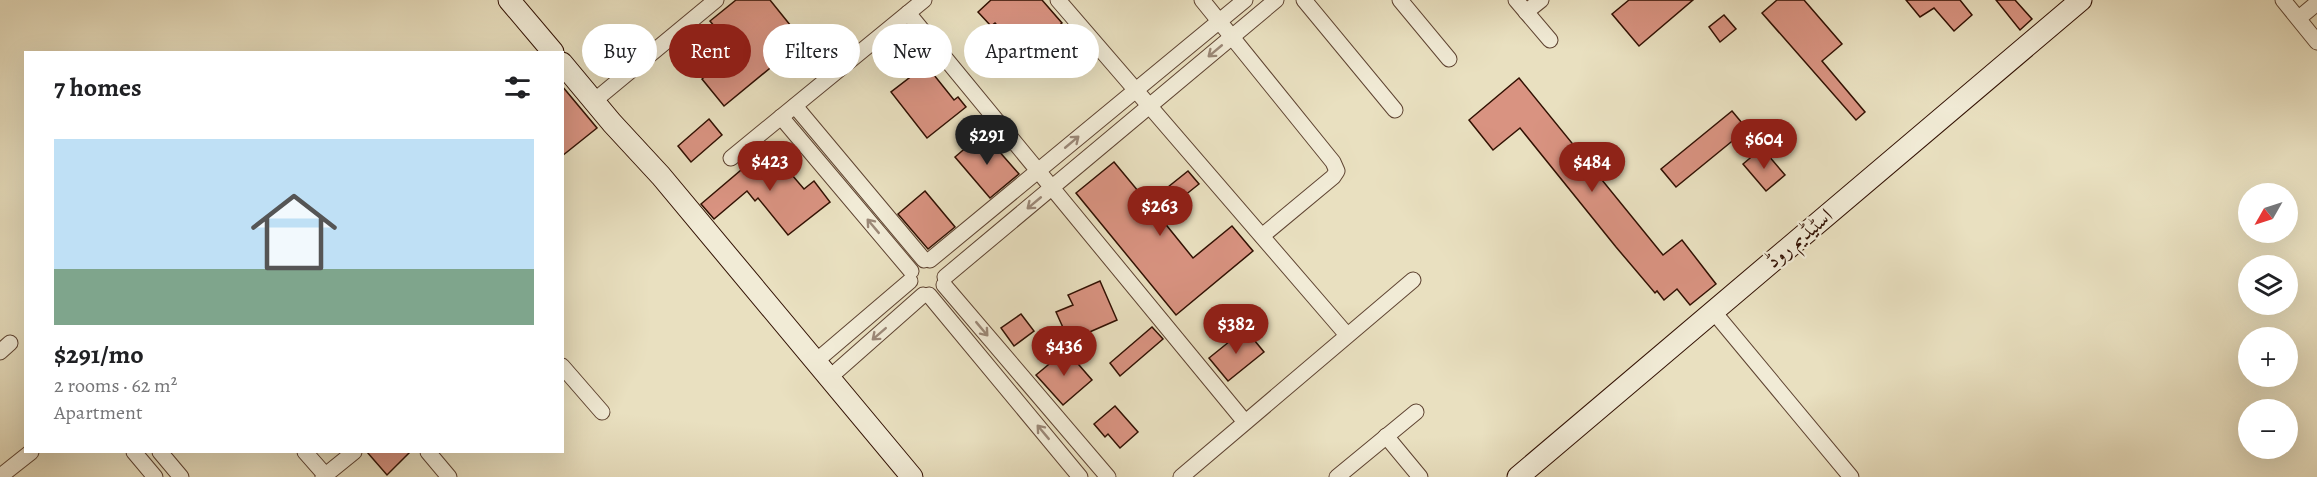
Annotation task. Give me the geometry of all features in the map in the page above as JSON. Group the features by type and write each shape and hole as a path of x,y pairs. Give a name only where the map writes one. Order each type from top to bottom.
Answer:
{"main road":[{"path":"509,0 552,51"},
{"name":"اسٹیڈیم روڈ","path":"1518,477 2080,0"},
{"path":"564,65 661,176 912,477"}],"street":[{"path":"594,100 716,0"},
{"path":"731,158 924,0"},
{"path":"1058,0 1347,335"},
{"path":"1202,0 1333,162 1337,171 1333,177 1262,236"},
{"path":"822,370 910,276 914,266 927,260 1037,172 1245,0"},
{"path":"822,370 926,295 938,292 945,281 1052,188 1276,0"},
{"path":"1304,0 1395,110"},
{"path":"1400,0 1449,58"},
{"path":"1541,0 1521,6 1550,40"},
{"path":"2283,0 2317,42"},
{"path":"2299,18 2317,3"},
{"path":"908,13 1245,422"},
{"path":"795,106 927,260 943,268 945,281 1108,477"},
{"path":"781,117 910,276 914,290 926,295 1080,477"},
{"path":"1181,477 1413,280"},
{"path":"1713,311 1851,477"},
{"path":"564,368 602,412"},
{"path":"1337,477 1416,412"},
{"path":"1386,436 1420,477"},
{"path":"2,475 30,453"},
{"path":"135,453 155,477"},
{"path":"161,453 181,477"},
{"path":"306,453 325,476 353,453"},
{"path":"429,453 449,477"}],"building":[{"path":"736,0 770,0 789,24 763,24 763,74 724,106 702,79 751,78 751,24 712,24 710,21"},
{"path":"991,0 1042,0 1062,23 989,24 978,12"},
{"path":"1629,0 1693,0 1639,46 1612,14"},
{"path":"1777,0 1804,0 1842,44 1822,61 1865,112 1856,120 1762,13"},
{"path":"1906,0 1960,0 1972,15 1954,31 1934,8 1920,17"},
{"path":"1996,0 2015,0 2032,19 2020,30"},
{"path":"1724,15 1736,29 1720,42 1709,27"},
{"path":"909,78 936,78 954,100 958,97 966,107 927,138 891,92"},
{"path":"1519,78 1663,255 1682,240 1716,284 1690,305 1677,289 1664,300 1657,291 1655,293 1616,247 1520,128 1493,150 1469,120"},
{"path":"564,88 597,128 564,154"},
{"path":"1732,111 1747,129 1676,187 1661,169"},
{"path":"709,119 722,135 691,162 678,146"},
{"path":"983,133 1019,174 990,198 955,157"},
{"path":"768,147 804,189 814,181 830,202 788,235 758,198 755,201 747,191 714,219 701,204"},
{"path":"1762,148 1785,175 1766,191 1743,164"},
{"path":"1114,162 1148,203 1188,171 1199,184 1159,216 1193,258 1232,226 1253,251 1176,315 1076,193"},
{"path":"925,191 955,227 928,249 898,214"},
{"path":"1100,281 1117,320 1069,341 1056,312 1073,305 1068,295"},
{"path":"1021,314 1034,331 1014,346 1001,328"},
{"path":"1152,327 1163,339 1120,376 1110,363"},
{"path":"1245,329 1264,352 1228,381 1209,358"},
{"path":"1066,350 1092,380 1063,405 1036,375"},
{"path":"1115,406 1138,432 1120,448 1108,434 1105,437 1094,424"},
{"path":"368,453 409,453 387,475"}]}
